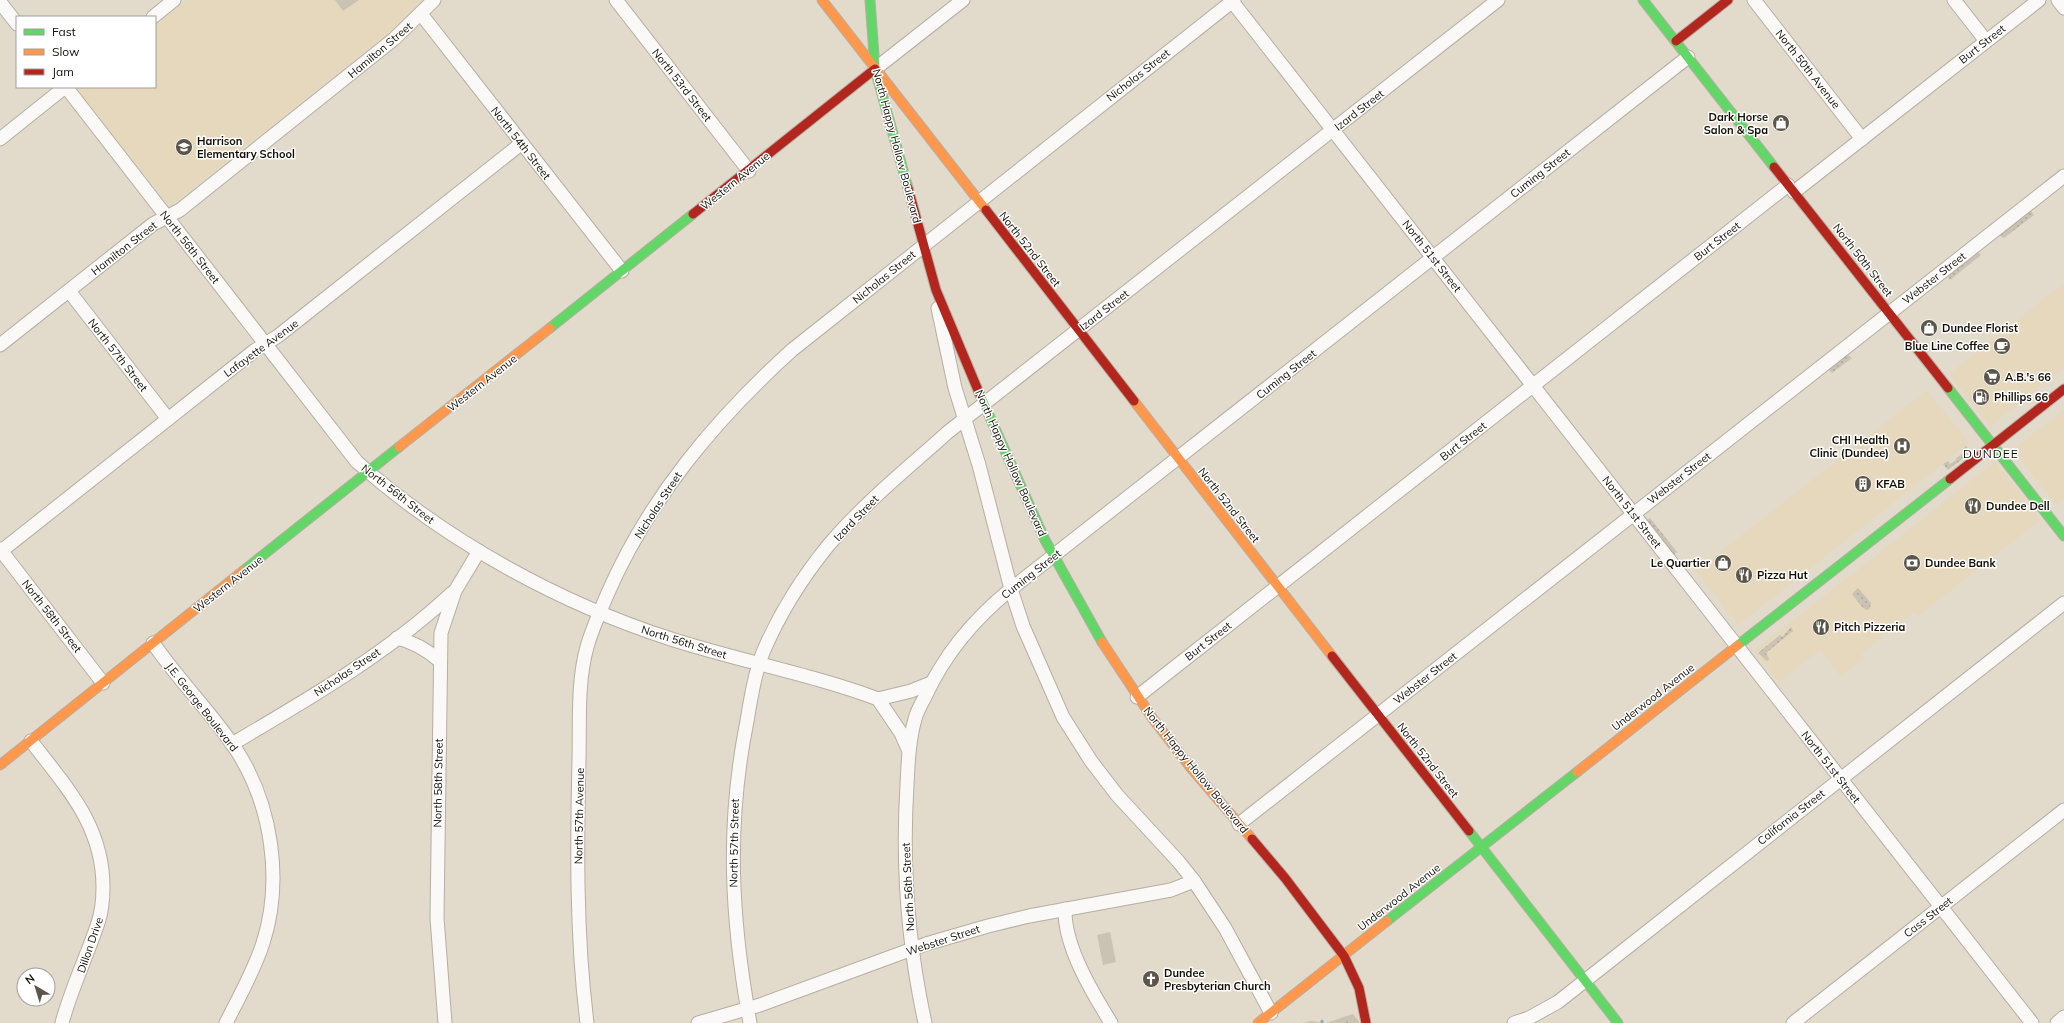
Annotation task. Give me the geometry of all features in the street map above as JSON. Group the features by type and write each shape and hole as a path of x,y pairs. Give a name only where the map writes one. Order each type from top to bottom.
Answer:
{"street":[{"path":"154,16 174,0"},
{"name":"Hamilton Street","path":"0,346 153,224 180,210 376,54 407,29 434,0"},
{"name":"North 53rd Street","path":"616,0 748,171"},
{"name":"North 52nd Street","path":"822,0 1618,1023"},
{"name":"North Happy Hollow Boulevard","path":"870,0 875,68 936,290 984,404 1053,556 1093,629 1137,697 1170,742 1285,878 1344,956 1352,970 1359,988 1366,1023"},
{"name":"Western Avenue","path":"0,765 748,171 875,68 963,0"},
{"name":"North 51st Street","path":"1233,0 1333,130 2032,1023"},
{"name":"Nicholas Street","path":"600,612 635,539 668,488 708,434 759,379 792,350 978,201 1233,0"},
{"name":"Izard Street","path":"759,665 764,651 790,602 827,548 866,505 964,419 1498,0"},
{"name":"North 50th Street","path":"1643,0 2064,536"},
{"path":"1676,41 1728,0"},
{"name":"North 50th Avenue","path":"1754,0 1862,139"},
{"path":"1954,0 1986,41"},
{"name":"Burt Street","path":"1137,697 1533,386 1791,188 1862,139 2039,0"},
{"path":"2058,0 2064,8"},
{"path":"0,2 16,23"},
{"name":"North 54th Street","path":"421,14 622,271"},
{"name":"Cuming Street","path":"915,718 931,683 944,660 969,628 1011,589 1688,57"},
{"path":"0,139 64,88"},
{"name":"North 56th Street","path":"66,88 357,462 384,486 436,524 479,551 541,585 600,612 672,640 878,699 911,691 931,683"},
{"name":"Lafayette Avenue","path":"1,551 254,351 278,336 522,143"},
{"name":"Webster Street","path":"1238,824 1378,716 2064,176"},
{"name":"North 57th Street","path":"69,290 168,419"},
{"name":"North Happy Hollow Boulevard","path":"936,290 945,348 964,419 979,465 1011,589 1023,626 1063,717 1092,761 1117,795 1178,861 1194,881 1225,928 1271,1013"},
{"name":"Underwood Avenue","path":"1258,1023 2064,389"},
{"name":"North 58th Street","path":"1,551 103,683"},
{"name":"North 58th Street","path":"445,1023 437,918 441,633 455,591 479,551"},
{"name":"Nicholas Street","path":"232,744 333,682 413,627 455,591"},
{"name":"California Street","path":"1514,1023 1547,1009 2064,603"},
{"name":"North 57th Avenue","path":"587,1023 581,976 578,913 582,680 587,648 600,612"},
{"path":"397,638 411,641 428,651 440,661"},
{"name":"J.E. George Boulevard","path":"153,643 232,744 248,773 264,813 271,852 271,900 263,942 256,963 226,1023"},
{"name":"North 57th Street","path":"750,1023 735,917 732,831 740,756 759,665"},
{"name":"North 56th Street","path":"878,699 901,733 909,751"},
{"name":"North 56th Street","path":"915,718 909,751 906,822 907,888 912,949 925,1023"},
{"name":"Dillon Drive","path":"30,741 75,798 85,814 97,843 103,876 103,899 99,921 62,1023"},
{"name":"Cass Street","path":"1793,1023 2064,810"},
{"name":"Webster Street","path":"698,1023 803,991 912,949 988,926 1065,909 1171,890 1194,881"},
{"path":"1065,909 1065,922 1076,955 1088,981 1111,1023"},
{"path":"2057,1023 2064,1017"}],"shaded area":[{"name":"Harrison Elementary School","path":"187,0 420,0 395,28 170,206 76,88 156,88 156,24"},
{"path":"2064,283 2064,368 1990,426 1949,374"},
{"path":"1927,390 1969,443 1738,625 1696,571"},
{"path":"2064,410 2064,499 2056,505 2013,450"},
{"path":"1995,462 2040,520 1918,616 1914,612 1861,654 1864,658 1841,677 1820,650 1779,682 1754,651"}],"green space":[{"path":"335,0 359,0 343,11"},
{"path":"2031,211 2034,215 2004,238 1998,235 2025,213"},
{"path":"1977,251 1981,255 1950,280 1947,275"},
{"path":"1847,354 1852,358 1832,373 1828,369"},
{"path":"1966,446 1971,452 1948,470 1943,464 1948,461 1950,464 1956,460 1956,458 1964,453 1962,450"},
{"path":"1650,518 1677,552 1672,556 1645,521"},
{"path":"1858,588 1871,603 1870,608 1867,610 1863,608 1852,594"},
{"path":"1791,627 1793,631 1766,653 1769,659 1767,661 1758,653 1780,635 1782,637"},
{"path":"1110,932 1116,962 1103,965 1097,935"},
{"path":"1353,1014 1360,1023 1326,1023"},
{"path":"1312,1021 1326,1023 1302,1023"}],"traffic: fast":[{"path":"870,0 875,69 908,188"},
{"path":"1643,0 1774,167"},
{"path":"550,328 693,214"},
{"path":"1948,388 2064,536"},
{"path":"980,395 1045,540 1102,642"},
{"path":"243,571 399,447"},
{"path":"1738,645 1950,479"},
{"path":"1387,921 1577,772"},
{"path":"1469,831 1618,1023"}],"traffic: slow":[{"path":"822,0 986,210"},
{"path":"399,447 550,328"},
{"path":"1134,401 1332,656"},
{"path":"0,765 243,571"},
{"path":"1102,642 1153,719 1191,768 1252,839"},
{"path":"1577,772 1738,645"},
{"path":"1258,1023 1387,921"}],"traffic: jam":[{"path":"1676,41 1728,0"},
{"path":"693,214 875,69"},
{"path":"1774,167 1948,388"},
{"path":"908,188 936,290 980,395"},
{"path":"986,210 1134,401"},
{"path":"1950,479 2064,389"},
{"path":"1332,656 1469,831"},
{"path":"1252,839 1285,878 1344,956 1359,988 1366,1023"}],"place":[{"name":"Dark Horse Salon & Spa","path":"1781,123"},
{"name":"Harrison Elementary School","path":"184,147"},
{"name":"Dundee Florist","path":"1929,328"},
{"name":"Blue Line Coffee","path":"2002,346"},
{"name":"A.B.'s 66","path":"1992,377"},
{"name":"Phillips 66","path":"1981,397"},
{"name":"CHI Health Clinic (Dundee)","path":"1902,446"},
{"name":"KFAB","path":"1863,484"},
{"name":"Dundee Dell","path":"1973,506"},
{"name":"Le Quartier","path":"1723,563"},
{"name":"Dundee Bank","path":"1912,563"},
{"name":"Pizza Hut","path":"1744,575"},
{"name":"Pitch Pizzeria","path":"1821,627"},
{"name":"Dundee Presbyterian Church","path":"1151,979"}],"district":[{"name":"DUNDEE","path":"1991,453"}]}
